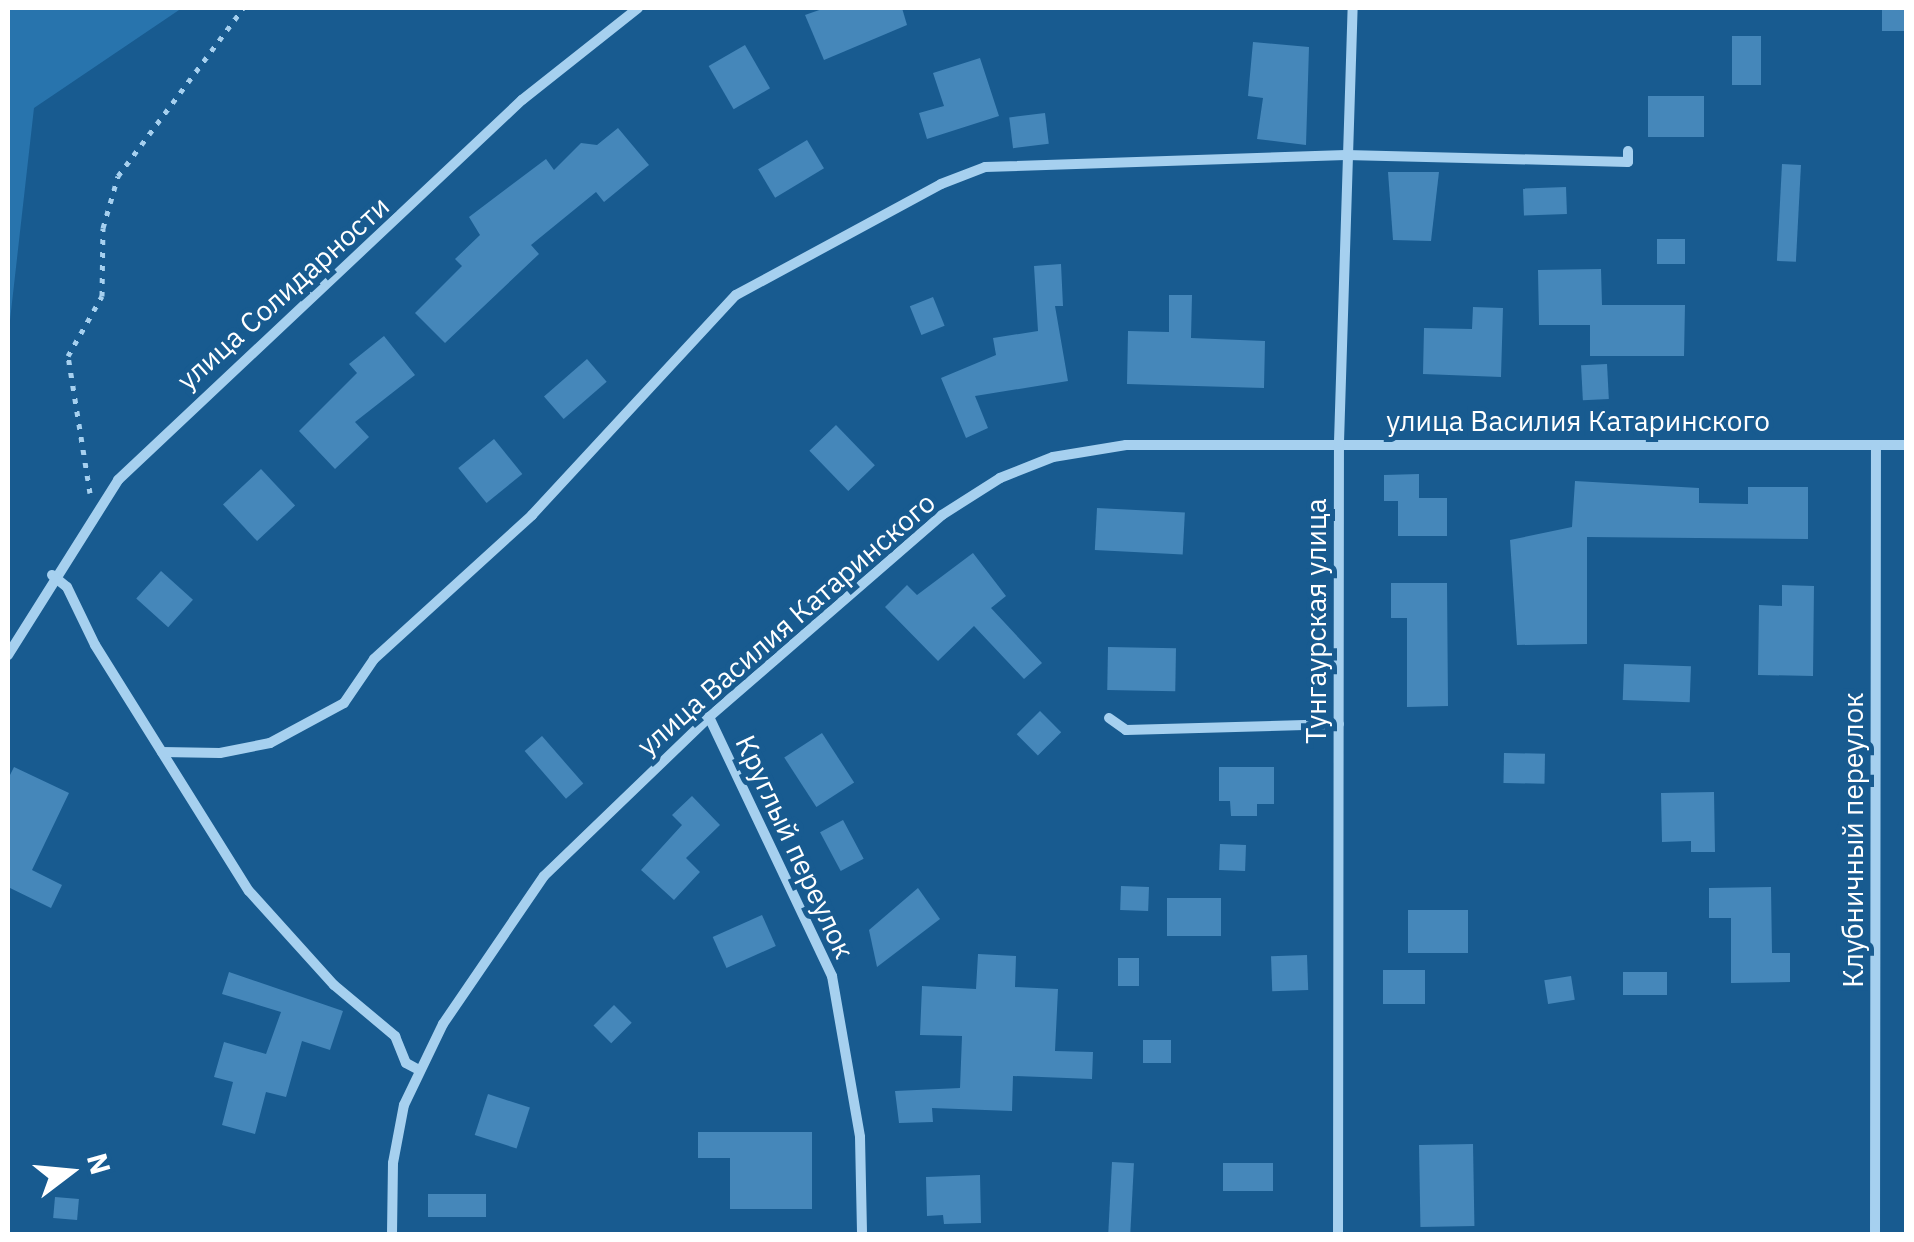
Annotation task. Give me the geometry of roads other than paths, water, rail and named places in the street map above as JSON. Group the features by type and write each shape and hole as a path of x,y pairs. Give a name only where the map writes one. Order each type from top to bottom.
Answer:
{"street":[{"name":"улица Солидарности","path":"8,655 52,575 97,510 188,408 522,100 638,8"},
{"name":"Тунгаурская улица","path":"1338,1234 1339,442 1353,8"},
{"path":"162,752 220,754 270,744 344,703 374,659 532,514 736,295 941,184 985,167 1346,155 1628,162 1628,150"},
{"name":"улица Василия Катаринского","path":"392,1234 397,1130 419,1070 486,954 544,876 710,717 942,515 1000,478 1053,458 1126,445 1906,445"},
{"name":"Клубничный переулок","path":"1874,1234 1876,446"},
{"path":"52,575 67,587 95,645 249,891 334,984 395,1036 406,1062 419,1070"},
{"name":"Круглый переулок","path":"710,717 832,976 860,1137 862,1234"},
{"path":"1108,718 1126,730 1339,724"}]}
